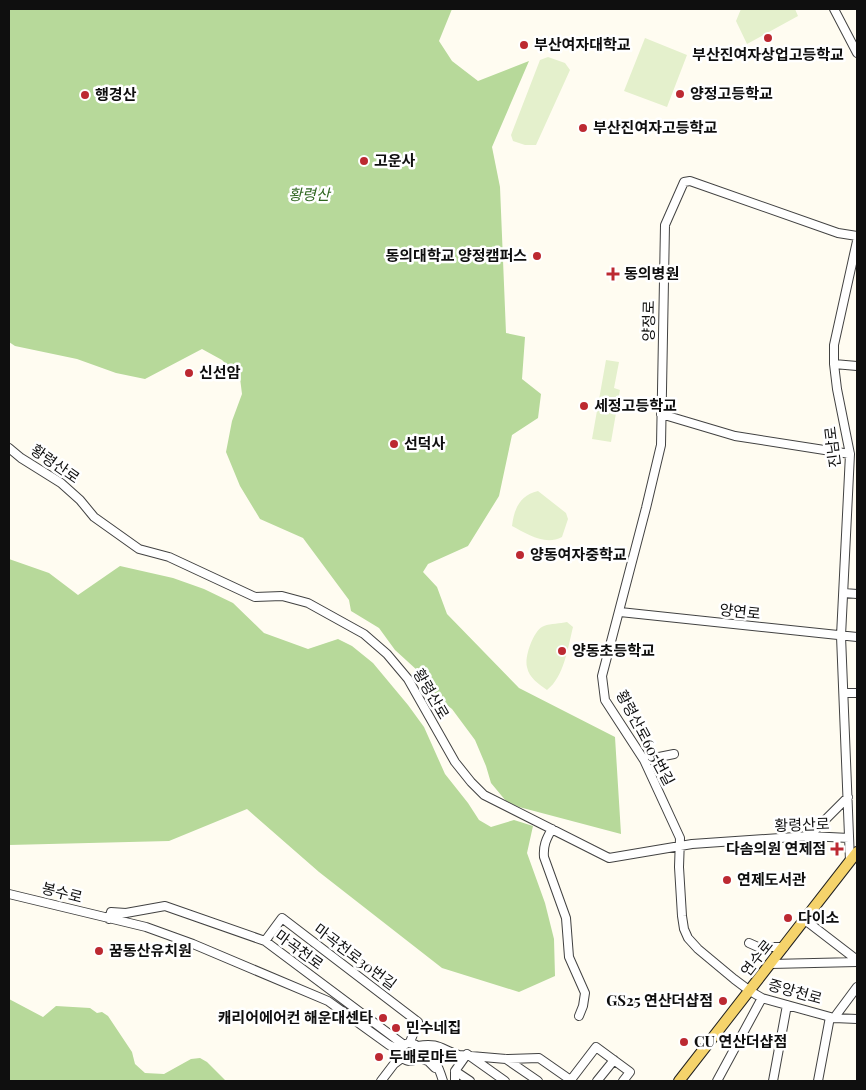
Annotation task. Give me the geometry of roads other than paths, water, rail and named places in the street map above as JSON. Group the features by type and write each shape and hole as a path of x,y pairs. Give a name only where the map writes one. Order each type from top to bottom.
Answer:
{"main road":[{"name":"연수로","path":"679,1081 857,852"}],"street":[{"path":"834,9 857,53"},
{"name":"양정로","path":"620,612 661,445 665,224 684,182 690,182 838,233 857,236"},
{"name":"진남로","path":"850,861 842,636 850,454 834,364 834,345 857,241"},
{"path":"834,364 857,366"},
{"path":"661,414 736,436 850,454"},
{"name":"황령산로","path":"9,448 62,483 94,517 139,549 169,557 256,597 282,596 308,603 364,634 387,654 408,679 455,762 484,795 610,858 680,846 809,836 849,838"},
{"path":"848,496 857,497"},
{"path":"844,593 857,594"},
{"name":"양연로","path":"620,612 857,637"},
{"name":"황령산로605번길","path":"620,612 602,676 605,700 644,760 680,838 680,899 684,929 687,936 698,949 750,991"},
{"path":"844,693 857,693"},
{"path":"644,760 674,754"},
{"path":"809,836 848,797"},
{"path":"552,830 545,841 544,857 566,918 569,957 585,993 584,1006 579,1016"},
{"name":"봉수로","path":"9,894 146,927 192,944 328,1001 389,1045 410,1050"},
{"name":"마곡천로","path":"109,919 111,912 126,913 165,906 265,942 410,1050 428,1053 432,1056 442,1077"},
{"name":"마곡천로30번길","path":"265,942 282,918 418,1022 410,1050"},
{"path":"804,920 857,961"},
{"path":"749,943 758,947 784,948"},
{"path":"771,964 857,961"},
{"name":"중앙천로","path":"832,1017 857,987"},
{"name":"중앙천로","path":"750,991 762,998 832,1017 857,1019"},
{"path":"718,1081 762,998"},
{"path":"774,1081 787,1005"},
{"path":"818,1081 832,1017"},
{"path":"381,1081 394,1064 410,1050 430,1045 441,1046 452,1053 506,1059 539,1058 571,1081 596,1047 630,1072 622,1081"},
{"path":"455,1081 455,1070 467,1054"},
{"path":"467,1054 505,1081"},
{"path":"506,1059 538,1081"},
{"path":"597,1081 614,1060"},
{"path":"455,1070 470,1081"}],"place":[{"name":"부산진여자상업고등학교","path":"768,38"},
{"name":"부산여자대학교","path":"524,45"},
{"name":"양정고등학교","path":"680,94"},
{"name":"행경산","path":"85,95"},
{"name":"부산진여자고등학교","path":"583,128"},
{"name":"고운사","path":"364,161"},
{"name":"동의대학교 양정캠퍼스","path":"537,256"},
{"name":"동의병원","path":"613,274"},
{"name":"신선암","path":"189,373"},
{"name":"세정고등학교","path":"584,406"},
{"name":"선덕사","path":"394,444"},
{"name":"양동여자중학교","path":"520,555"},
{"name":"양동초등학교","path":"562,651"},
{"name":"다솜의원 연제점","path":"837,849"},
{"name":"연제도서관","path":"727,880"},
{"name":"다이소","path":"788,918"},
{"name":"꿈동산유치원","path":"99,951"},
{"name":"GS25 연산더샵점","path":"723,1001"},
{"name":"캐리어에어컨 해운대센타","path":"383,1018"},
{"name":"민수네집","path":"396,1028"},
{"name":"CU 연산더샵점","path":"684,1042"},
{"name":"두배로마트","path":"379,1057"}],"park label":[{"name":"황령산","path":"309,195"}]}
